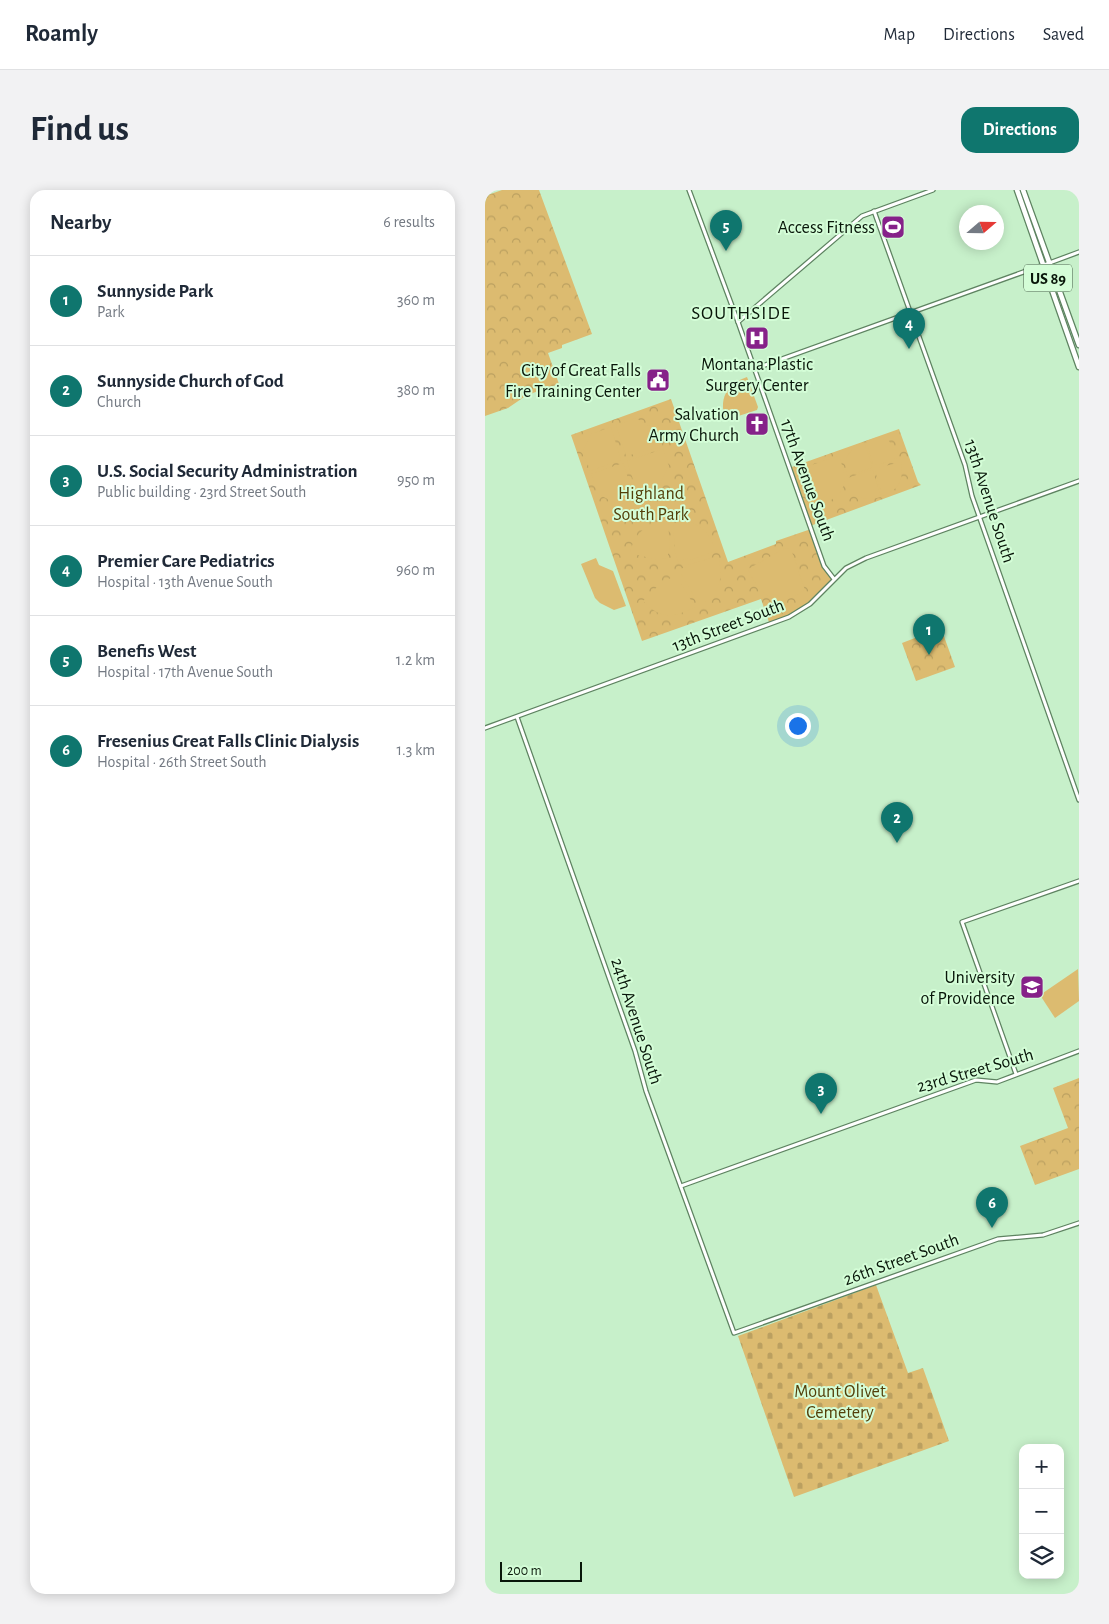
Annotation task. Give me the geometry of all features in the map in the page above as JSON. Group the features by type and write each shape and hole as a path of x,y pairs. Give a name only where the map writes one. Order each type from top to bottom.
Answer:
{"highway":[{"name":"US 89","path":"1017,190 1079,345"},
{"name":"US 89","path":"1023,190 1079,367"}],"street":[{"name":"17th Avenue South","path":"689,190 738,322 824,566 834,579"},
{"path":"738,322 857,219 933,190"},
{"name":"13th Avenue South","path":"874,211 965,465 971,496 1079,800"},
{"path":"754,368 1079,252"},
{"name":"13th Street South","path":"485,728 789,617 810,604 846,568 866,558 1079,481"},
{"name":"24th Avenue South","path":"517,717 635,1050 646,1091 735,1333"},
{"path":"1016,1074 962,922 1079,881"},
{"name":"23rd Street South","path":"681,1186 976,1080 997,1082 1079,1051"},
{"name":"26th Street South","path":"735,1333 998,1239 1043,1235 1079,1223"}],"green space":[{"path":"502,190 539,190 592,334 562,345 562,348 548,353 559,384 527,395 508,408 485,416 485,196"},
{"path":"747,377 758,407 757,410 726,420 723,406 726,394 729,388"},
{"name":"Highland South Park","path":"671,399 728,562 776,544 776,541 811,529 824,566 834,579 801,611 770,625 761,599 642,641 571,435"},
{"path":"636,418 651,427 658,448 626,456 616,425"},
{"path":"611,427 621,460 590,471 583,450 591,434"},
{"path":"899,429 918,482 921,485 810,526 789,468"},
{"path":"878,437 889,441 899,456 892,461 873,464 866,441"},
{"path":"864,442 872,465 871,468 847,476 845,460 854,446"},
{"path":"663,449 669,466 656,492 639,498 627,461"},
{"path":"839,456 844,476 842,490 831,500 813,509 801,471 802,468"},
{"path":"901,462 902,474 897,487 882,496 875,470"},
{"path":"623,463 635,499 619,505 598,494 591,474"},
{"path":"870,470 873,471 881,497 869,499 858,497 850,490 848,478"},
{"path":"659,521 668,521 670,551 668,552 668,558 660,558 658,560 630,553 636,537 648,526"},
{"path":"689,521 699,526 706,533 716,551 678,562 675,552 673,523"},
{"path":"785,548 791,549 805,590 791,598 776,599 759,588 748,569"},
{"path":"718,556 721,572 719,584 707,601 700,606 680,569"},
{"path":"596,558 599,565 613,571 626,606 614,610 600,603 595,598 581,564"},
{"path":"673,576 679,580 695,607 674,615 656,612 643,601 666,578 669,579"},
{"path":"941,628 955,667 916,681 902,643"},
{"path":"1078,969 1079,1001 1055,1018 1040,995"},
{"path":"1079,1078 1079,1169 1035,1185 1020,1146 1068,1128 1053,1088"},
{"name":"Mount Olivet Cemetery","path":"876,1285 908,1373 923,1368 949,1441 794,1497 738,1336"}],"place":[{"name":"Access Fitness","path":"893,227"},
{"name":"Benefis West","path":"726,251"},
{"name":"Montana Plastic Surgery Center","path":"757,338"},
{"name":"Premier Care Pediatrics","path":"909,349"},
{"name":"City of Great Falls Fire Training Center","path":"658,380"},
{"name":"Salvation Army Church","path":"757,424"},
{"name":"Sunnyside Park","path":"929,655"},
{"name":"Sunnyside Church of God","path":"897,843"},
{"name":"University of Providence","path":"1032,987"},
{"name":"U.S. Social Security Administration","path":"821,1114"},
{"name":"Fresenius Great Falls Clinic Dialysis","path":"992,1228"}],"district":[{"name":"SOUTHSIDE","path":"741,312"}]}
